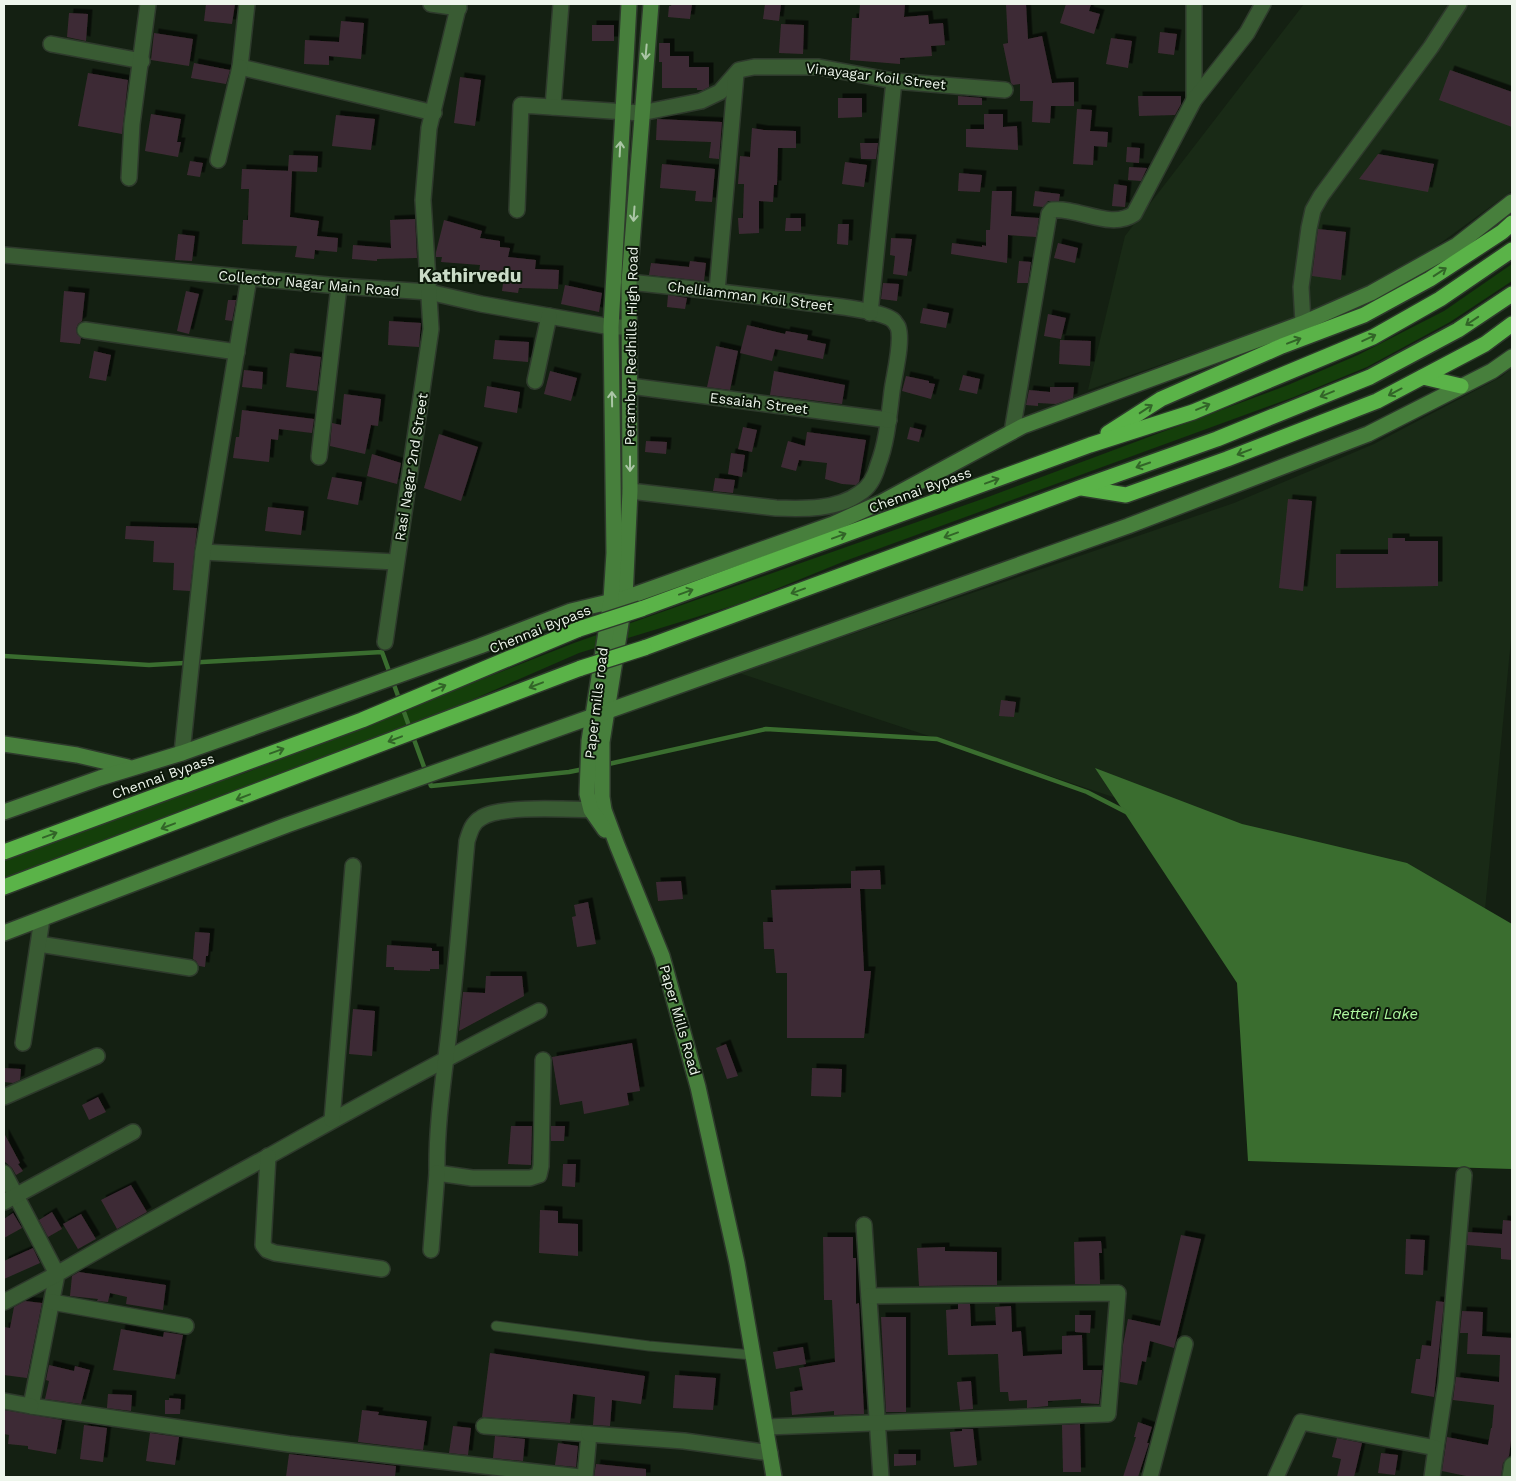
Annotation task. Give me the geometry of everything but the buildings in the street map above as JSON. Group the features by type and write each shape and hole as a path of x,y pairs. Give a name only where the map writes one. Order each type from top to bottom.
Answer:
{"highway":[{"path":"1090,445 1161,399 1282,346 1364,315 1430,279 1502,232 1512,223"},
{"path":"1090,445 1192,412 1373,337 1440,299 1512,250"},
{"path":"4,887 581,668 644,648 1217,439 1370,377 1458,330 1512,294"},
{"path":"1079,488 1126,495 1227,459 1377,401 1485,344 1512,324"},
{"path":"1423,377 1461,386"},
{"name":"Chennai Bypass","path":"4,852 362,720 579,629 641,609 1090,445"}],"street":[{"path":"129,178 132,124 142,61 148,4"},
{"path":"218,160 240,67 247,4"},
{"path":"431,4 459,6"},
{"path":"553,107 560,4"},
{"name":"Perambur Redhills High Road","path":"618,599 614,552 611,327 622,111 630,4"},
{"name":"Perambur Redhills High Road","path":"626,569 630,492 629,282 651,4"},
{"path":"1194,4 1194,100"},
{"path":"1012,432 1049,214 1052,210 1062,209 1114,220 1128,218 1134,214 1194,100 1248,33 1263,4"},
{"path":"1303,323 1301,287 1313,210 1321,196 1432,47 1459,4"},
{"name":"Rasi Nagar 2nd Street","path":"385,642 431,329 423,200 429,128 459,6"},
{"path":"51,44 142,61"},
{"path":"240,67 434,113"},
{"name":"Vinayagar Koil Street","path":"736,74 739,70 754,67 819,67 894,80 1005,90"},
{"path":"517,210 521,105 641,112 701,102 720,92 736,74"},
{"path":"717,291 736,74"},
{"path":"870,313 894,80"},
{"path":"4,812 130,768 182,753 480,646 571,611 618,599 833,524 882,502 1032,422 1303,323 1371,293 1457,245 1512,202"},
{"name":"Collector Nagar Main Road","path":"4,255 339,286 429,292 481,304 611,327 630,327"},
{"path":"182,753 203,552 249,278"},
{"name":"Chelliamman Koil Street","path":"629,282 843,307 887,317 893,320 898,328 898,354 879,464 872,480 862,493 842,504 800,509 630,492"},
{"path":"318,457 339,286"},
{"path":"535,381 549,316"},
{"path":"85,330 237,352"},
{"path":"4,933 287,825 1128,526 1368,434 1492,371 1512,357"},
{"name":"Essaiah Street","path":"630,386 888,420"},
{"path":"203,552 396,562"},
{"name":"Paper Mills Road","path":"599,806 594,716 626,569"},
{"name":"Paper mills road","path":"596,741 587,794 599,806 617,845"},
{"path":"4,744 76,755 130,768"},
{"path":"431,1250 445,1059 452,1005 467,841 471,827 480,818 490,813 507,810 599,806"},
{"name":"Paper Mills Road","path":"617,845 662,956 698,1087 737,1263 774,1477"},
{"path":"332,1120 353,866"},
{"path":"23,1043 42,920"},
{"path":"39,944 190,968"},
{"path":"4,1302 332,1120 539,1011"},
{"path":"4,1097 97,1056"},
{"path":"437,1173 472,1178 530,1178 539,1175 542,1166 543,1060"},
{"path":"9,1199 133,1132"},
{"path":"268,1156 263,1245 267,1250 275,1253 382,1269"},
{"path":"4,1173 9,1199 57,1274 32,1406"},
{"path":"1432,1477 1446,1383 1464,1175"},
{"path":"864,1225 881,1477"},
{"path":"766,1427 1108,1414 1118,1293 869,1296"},
{"path":"52,1302 186,1326"},
{"path":"1150,1477 1185,1344"},
{"path":"4,1401 289,1444 580,1477"},
{"path":"1276,1477 1301,1422 1436,1448"},
{"path":"484,1426 684,1441 770,1453"},
{"path":"585,1477 589,1434"},
{"path":"1510,1477 1512,1465"}],"lane":[{"path":"496,1326 649,1346 753,1355"}],"shaded area":[{"path":"1304,4 1512,4 1512,191 1376,290 1088,390 1125,236"},
{"path":"1512,264 1512,281 1450,322 1367,367 1294,397 845,561 739,604 579,653 417,724 4,882 4,861 184,793 245,773 574,643 988,497 1288,385 1358,355 1444,311"},
{"path":"1512,368 1512,629 1484,920 739,673 1234,503 1374,444 1501,377"}],"water":[{"name":"Retteri Lake","path":"1095,768 1242,824 1407,863 1512,924 1512,1169 1248,1161 1237,983"}],"waterway":[{"path":"4,656 149,665 382,652 431,786 584,769"},
{"path":"604,765 766,729 937,739 1087,792 1128,813"}],"district":[{"name":"Kathirvedu","path":"470,275"}]}
